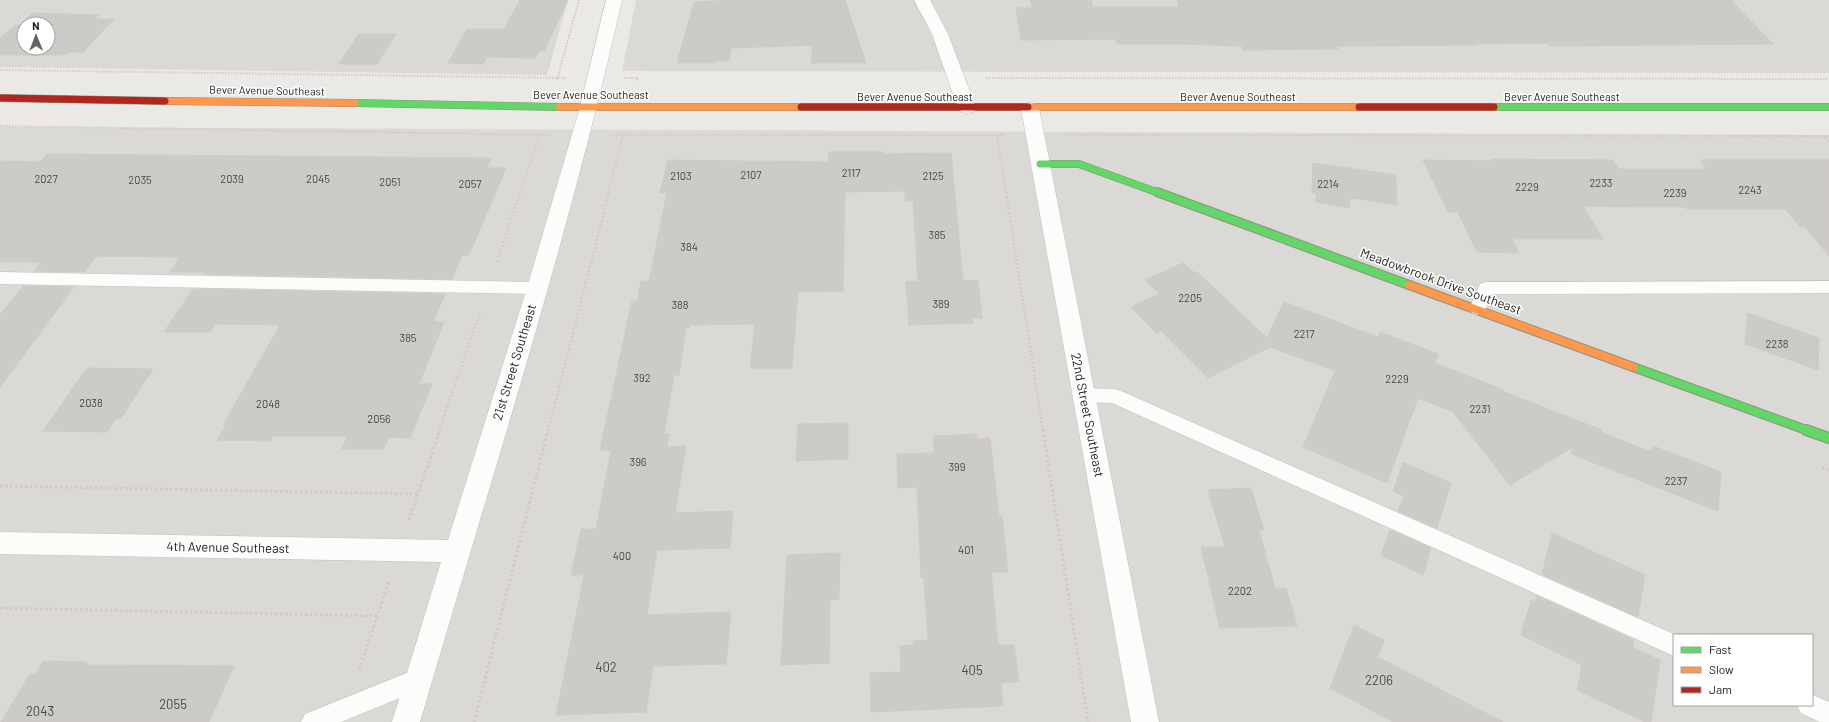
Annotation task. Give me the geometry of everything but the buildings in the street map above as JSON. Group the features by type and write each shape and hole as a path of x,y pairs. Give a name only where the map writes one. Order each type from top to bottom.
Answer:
{"street":[{"name":"21st Street Southeast","path":"406,722 537,288 589,106 614,0"},
{"path":"922,0 940,34 967,108"},
{"name":"Bever Avenue Southeast","path":"0,98 589,106 967,108 1828,108"},
{"name":"22nd Street Southeast","path":"1030,108 1145,722"},
{"name":"Meadowbrook Drive Southeast","path":"1040,164 1079,164 1829,438"},
{"name":"4th Avenue Southeast","path":"0,543 457,551"}],"lane":[{"path":"0,278 537,288"},
{"path":"1478,309 1486,288 1829,287"},
{"path":"1084,395 1114,396 1673,645"},
{"path":"313,722 419,678"},
{"path":"1811,706 1829,714"}],"path":[{"path":"555,84 579,0"},
{"path":"0,70 569,78"},
{"path":"983,78 1829,79"},
{"path":"0,126 553,135"},
{"path":"407,526 542,128"},
{"path":"474,722 624,129"},
{"path":"609,135 1007,135"},
{"path":"997,135 1088,722"},
{"path":"1062,135 1829,136"},
{"path":"1824,136 1829,141"},
{"path":"0,486 418,494"},
{"path":"346,709 390,579"},
{"path":"0,608 377,616"}],"shaded area":[{"path":"0,0 568,0 547,75 0,67"},
{"path":"636,0 1829,0 1829,73 622,71"},
{"path":"0,127 1829,135 1829,722 0,722"}],"traffic: fast":[{"path":"355,103 559,107"},
{"path":"1494,107 1829,107"},
{"path":"1040,164 1079,164 1409,285"},
{"path":"1633,367 1829,438"}],"traffic: slow":[{"path":"165,101 355,103"},
{"path":"559,107 801,107"},
{"path":"1028,107 1359,107"},
{"path":"1409,285 1633,367"}],"traffic: jam":[{"path":"0,98 165,101"},
{"path":"801,107 1028,107"},
{"path":"1359,107 1494,107"}]}
